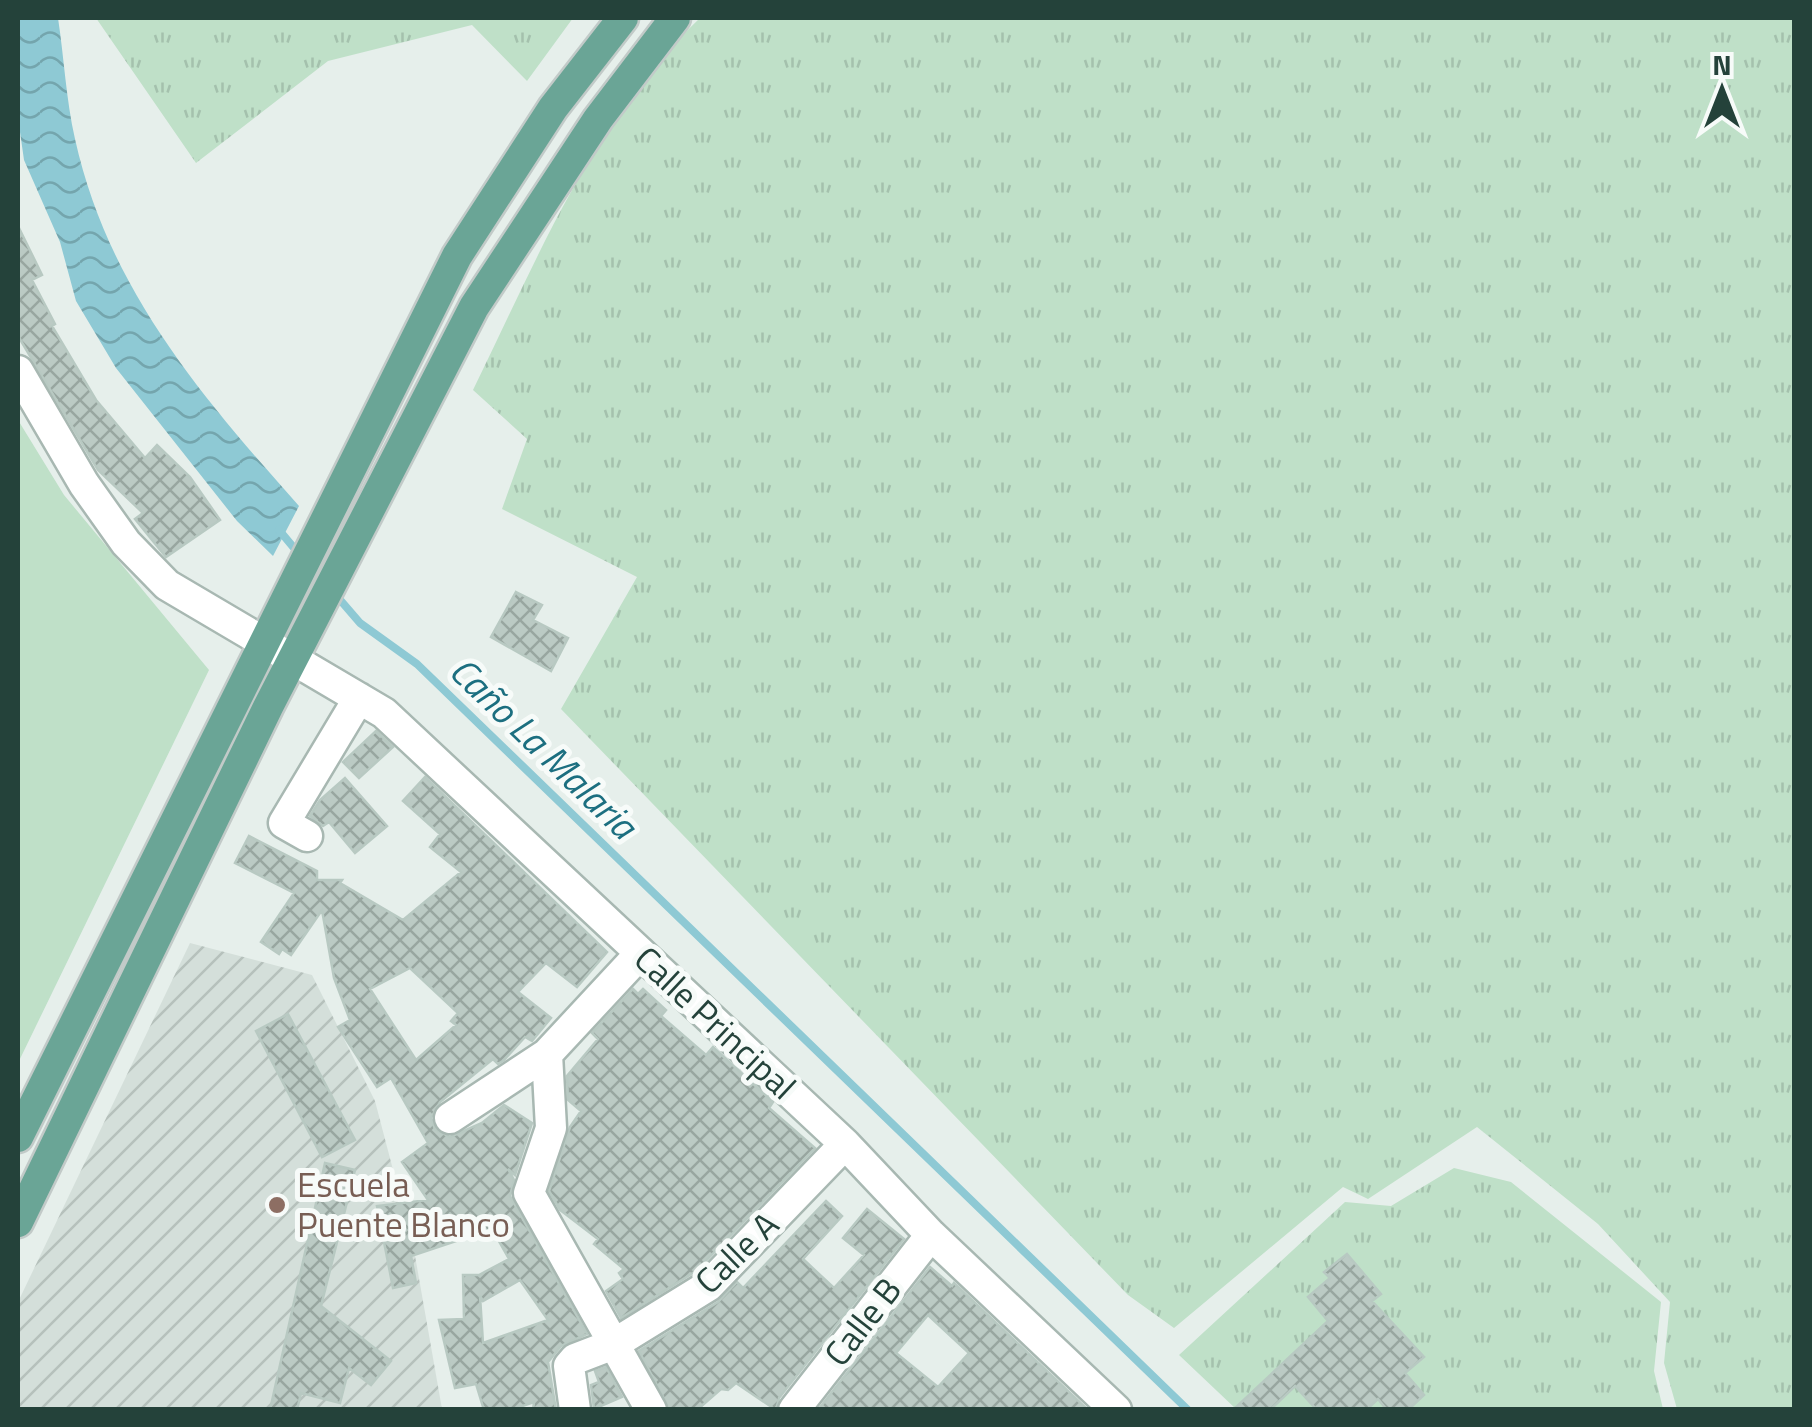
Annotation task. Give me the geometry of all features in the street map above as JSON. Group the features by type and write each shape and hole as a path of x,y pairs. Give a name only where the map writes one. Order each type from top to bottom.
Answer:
{"main road":[{"path":"18,1136 458,256 553,108 623,18"},
{"path":"18,1222 295,660 505,255 674,18"}],"street":[{"name":"Calle Principal","path":"18,372 84,484 126,543 167,585 272,632 295,660 384,712 845,1144 931,1235 1116,1410"},
{"path":"308,836 284,823 359,698"},
{"path":"450,1118 547,1054 640,954"},
{"path":"547,1054 551,1128 530,1192 651,1410"},
{"name":"Calle A","path":"575,1410 569,1366 575,1358 614,1344 708,1286 845,1144"},
{"name":"Calle B","path":"794,1410 931,1235"}],"shaded area":[{"path":"190,943 312,975 375,1101 414,1250 442,1409 18,1409 18,1302"}],"green space":[{"path":"96,18 573,18 527,81 472,25 328,61 196,163"},
{"path":"700,18 1794,18 1794,1409 1677,1409 1664,1363 1670,1302 1598,1224 1477,1127 1368,1199 1343,1187 1174,1328 1128,1295 561,709 637,577 502,509 527,439 473,390 570,193 598,146 662,58"},
{"path":"18,420 64,495 209,670 18,1063"},
{"path":"1454,1168 1511,1182 1661,1302 1654,1371 1663,1409 1236,1409 1179,1355 1345,1202 1391,1206"}],"water":[{"path":"18,18 58,18 72,124 90,193 135,292 194,381 299,506 273,556 237,521 116,368 76,301 60,242 24,160 18,118"}],"building":[{"path":"18,226 42,275 32,280 55,324 52,326 96,400 145,458 157,445 190,477 220,520 166,557 135,519 143,513 98,470 18,336"},
{"path":"516,592 542,605 533,620 568,638 551,671 491,637"},
{"path":"376,731 393,747 359,778 343,762"},
{"path":"425,777 607,952 577,987 546,963 518,992 551,1018 532,1041 525,1037 504,1060 498,1064 493,1059 440,1102 431,1118 435,1129 450,1137 482,1123 504,1105 532,1123 515,1175 508,1169 514,1180 510,1196 587,1334 561,1346 548,1362 556,1410 533,1410 534,1402 511,1410 484,1410 476,1384 455,1388 439,1320 464,1319 463,1275 479,1275 509,1259 492,1229 411,1256 416,1283 393,1288 377,1206 428,1200 402,1162 428,1143 391,1078 377,1087 338,1027 350,1020 334,978 322,910 291,955 282,949 279,954 261,942 294,893 235,863 249,836 317,871 317,880 342,880 340,883 403,920 461,872 430,847 440,834 403,801","holes":["410,968 458,1013 451,1021 456,1025 416,1060 370,989","520,1280 548,1320 483,1343 480,1296 483,1301"]},
{"path":"345,778 387,826 355,853 329,822 323,826 310,816 320,800"},
{"path":"633,989 638,994 643,989 666,1010 661,1016 706,1055 713,1047 773,1102 769,1108 815,1148 696,1271 621,1318 606,1291 623,1279 619,1273 624,1269 594,1244 598,1239 560,1210 549,1191 570,1127 581,1111 568,1100 567,1076 598,1039 592,1033"},
{"path":"288,1014 355,1140 322,1157 256,1031"},
{"path":"325,1163 355,1170 321,1306 391,1361 371,1385 349,1368 340,1403 301,1393 297,1410 270,1410"},
{"path":"826,1201 842,1216 803,1259 834,1288 864,1255 843,1238 867,1209 904,1239 779,1398 776,1410 736,1383 728,1390 721,1389 697,1410 670,1410 639,1351 718,1302 737,1282 743,1288"},
{"path":"1347,1254 1381,1294 1372,1301 1424,1357 1405,1373 1424,1395 1408,1410 1387,1410 1378,1399 1366,1410 1317,1410 1295,1386 1270,1410 1233,1410 1328,1321 1308,1297 1330,1278 1324,1272"},
{"path":"930,1267 952,1286 954,1283 1088,1410 818,1410","holes":["928,1315 969,1353 938,1387 896,1353"]},
{"path":"606,1367 622,1397 594,1409 591,1385 599,1382 595,1371"}],"waterway":[{"name":"Caño La Malaria","path":"279,530 299,554"},
{"name":"Caño La Malaria","path":"335,594 360,623 417,664 1188,1410"}],"place":[{"name":"Escuela Puente Blanco","path":"277,1205"}]}
